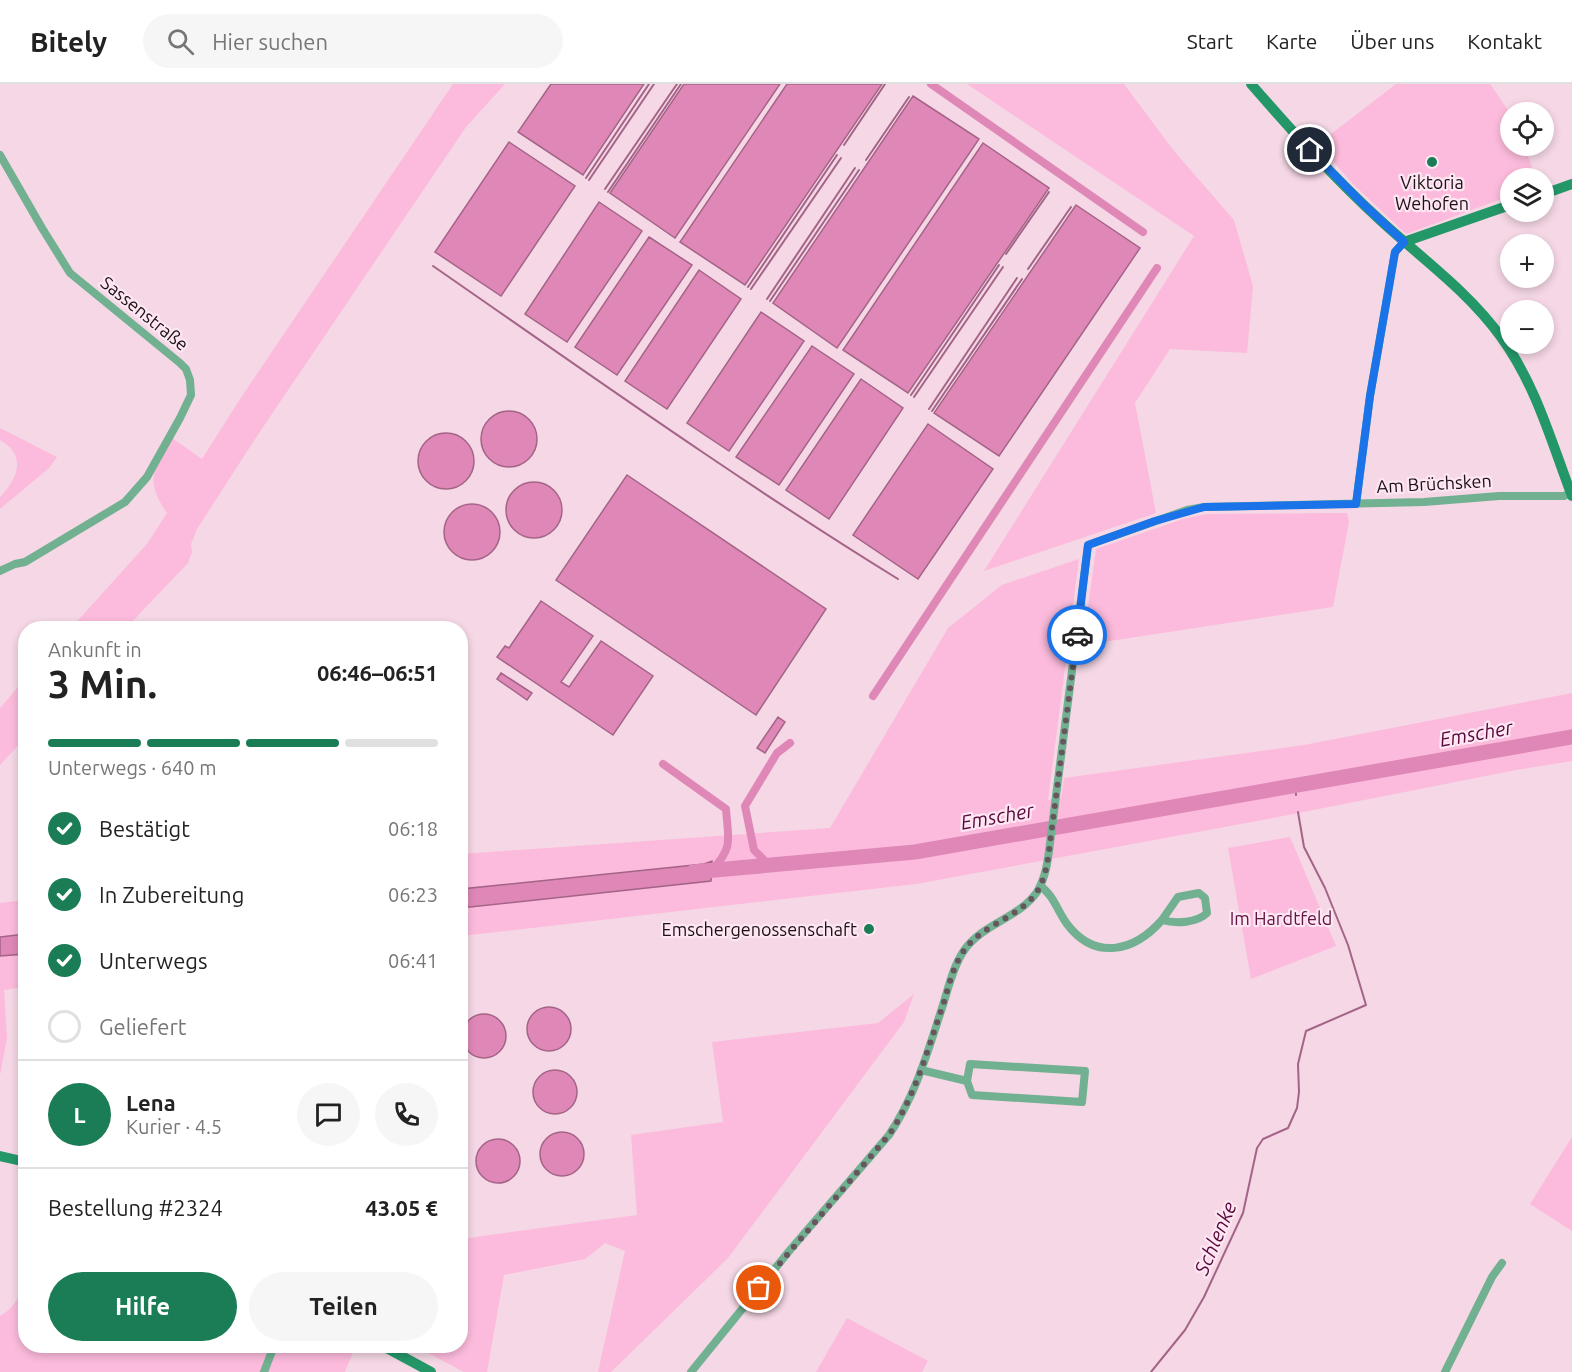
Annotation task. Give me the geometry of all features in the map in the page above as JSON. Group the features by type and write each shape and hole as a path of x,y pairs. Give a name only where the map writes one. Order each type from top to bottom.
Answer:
{"main road":[{"path":"1251,84 1322,164 1485,316 1512,352 1528,383 1549,429 1571,494"},
{"path":"1554,190 1572,184"},
{"path":"1404,242 1500,208"},
{"path":"0,1156 18,1160"},
{"path":"396,1353 431,1372"}],"street":[{"name":"Sassenstraße","path":"0,155 70,273 186,369 190,380 191,395 147,477 124,502 25,562 0,571"},
{"path":"1356,504 1370,396 1395,252 1404,242"},
{"name":"Am Brüchsken","path":"1040,886 1045,874 1056,805 1088,545 1204,507 1424,502 1499,496 1564,496 1571,494"},
{"path":"691,1372 790,1250 889,1135 914,1092 961,956 980,933 1020,909 1040,886 1046,890 1076,935 1096,947 1112,949 1126,946 1148,934 1162,920 1178,897 1199,893 1205,898 1207,913 1201,918 1171,923 1162,920"},
{"path":"970,1064 1085,1071 1082,1102 972,1095 968,1081 970,1064"},
{"path":"921,1070 968,1081"},
{"path":"1445,1372 1492,1277 1502,1263"},
{"path":"264,1372 271,1353"}],"green space":[{"path":"453,84 505,84 466,127 257,436 197,529 191,544 192,552 188,563 133,621 77,621 147,544 167,513 156,492 154,475 160,458 172,438 202,459"},
{"path":"967,84 1124,84 1174,151 1234,220 1253,286 1247,353 1170,349 1135,403 1156,513 984,571 1194,236"},
{"name":"Viktoria Wehofen","path":"1396,84 1490,84 1502,102 1500,102 1500,156 1528,156 1532,168 1500,168 1500,200 1406,234 1353,184 1318,144"},
{"path":"0,428 57,457 49,468 0,509 0,497 15,475 17,460 9,446 0,440"},
{"path":"1347,513 1349,522 1333,607 1090,644 1083,643 1096,549 1183,519 1206,514"},
{"path":"1079,559 1048,800 1061,798 1064,778 1304,745 1572,693 1572,761 916,884 468,935 468,854 830,828 948,628 1002,585"},
{"path":"18,687 18,746 0,765 0,708"},
{"name":"Im Hardtfeld","path":"1290,837 1336,946 1251,979 1228,848"},
{"path":"18,901 18,988 4,990 7,1038 0,1075 0,903"},
{"path":"914,994 904,1022 728,1258 611,1372 598,1372 625,1251 605,1243 585,1259 504,1275 487,1372 464,1372 428,1353 468,1353 468,1238 637,1215 631,1135 723,1122 712,1042 878,1023"},
{"path":"1572,1137 1572,1231 1530,1204"},
{"path":"18,1298 18,1353 353,1353 345,1372 0,1372 0,1316"},
{"path":"847,1318 928,1361 922,1372 816,1372"}],"shaded area":[{"path":"551,84 644,84 583,175 518,132"},
{"path":"684,84 780,84 675,238 610,193"},
{"path":"787,84 882,84 745,285 680,242"},
{"path":"913,96 979,139 837,348 773,303"},
{"path":"509,142 575,186 501,296 435,252"},
{"path":"983,143 1049,188 908,393 843,350"},
{"path":"599,202 642,231 567,342 525,314"},
{"path":"1076,205 1140,248 999,456 934,413"},
{"path":"649,237 692,265 617,375 575,347"},
{"path":"699,270 741,299 667,409 625,381"},
{"path":"761,312 804,341 729,451 687,423"},
{"path":"812,346 854,374 779,485 736,457"},
{"path":"861,379 903,408 829,519 786,490"},
{"path":"509,411 520,413 529,419 535,428 537,439 535,450 529,459 520,465 509,467 498,465 489,459 483,450 481,439 483,428 489,419 498,413"},
{"path":"928,424 993,469 918,579 853,535"},
{"path":"446,433 457,435 466,441 472,450 474,461 472,472 466,481 457,487 446,489 435,487 426,481 420,472 418,461 420,450 426,441 435,435"},
{"path":"627,475 826,609 756,715 556,580"},
{"path":"534,482 545,484 554,490 560,499 562,510 560,521 554,530 545,536 534,538 523,536 514,530 508,521 506,510 508,499 514,490 523,484"},
{"path":"472,504 483,506 492,512 498,521 500,532 498,543 492,552 483,558 472,560 461,558 452,552 446,543 444,532 446,521 452,512 461,506"},
{"path":"541,601 593,636 561,682 569,687 601,641 653,676 613,735 497,657 505,646 509,648"},
{"path":"501,673 532,693 527,700 497,679"},
{"path":"778,717 785,722 765,753 757,748"},
{"path":"712,861 711,881 468,907 468,888 704,864"},
{"path":"18,935 18,955 0,956 0,937"},
{"path":"549,1007 564,1014 571,1029 564,1044 549,1051 534,1044 527,1029 534,1014"},
{"path":"484,1014 492,1016 504,1028 506,1036 504,1044 492,1056 484,1058 476,1056 468,1050 468,1022 476,1016"},
{"path":"555,1070 570,1077 577,1092 570,1107 555,1114 540,1107 533,1092 540,1077"},
{"path":"562,1132 577,1139 584,1154 577,1169 562,1176 547,1169 540,1154 547,1139"},
{"path":"498,1139 513,1146 520,1161 513,1176 498,1183 483,1176 476,1161 483,1146"}],"waterway":[{"path":"586,178 649,84"},
{"path":"589,180 654,84"},
{"path":"605,189 677,84"},
{"path":"608,192 681,84"},
{"path":"844,145 885,84"},
{"path":"931,84 1143,232"},
{"path":"866,160 909,97"},
{"path":"748,287 837,155"},
{"path":"751,289 841,158"},
{"path":"767,299 855,168"},
{"path":"770,301 859,170"},
{"path":"1006,254 1049,192"},
{"path":"1028,269 1071,207"},
{"path":"911,395 999,265"},
{"path":"433,266 721,465 898,579"},
{"path":"914,397 1003,267"},
{"path":"873,696 1157,268"},
{"path":"929,409 1017,278"},
{"path":"932,411 1022,279"},
{"name":"Emscher","path":"693,872 915,852 1572,737"},
{"path":"768,864 754,850 745,806 777,753 790,743"},
{"path":"663,764 726,809 727,849 712,870"},
{"name":"Schlenke","path":"1295,786 1296,795"},
{"name":"Schlenke","path":"1151,1372 1185,1330 1204,1297 1243,1213 1257,1148 1263,1139 1288,1128 1297,1108 1298,1064 1306,1031 1366,1005 1348,945 1325,888 1304,847 1298,812"}],"way so far":[{"path":"759,1288 889,1135 902,1114 914,1092 954,972 968,945 980,933 1020,909 1040,886 1045,874 1056,805 1077,635"}],"place":[{"name":"Viktoria Wehofen","path":"1432,162"},
{"name":"Emschergenossenschaft","path":"869,929"}],"route":[{"path":"1077,635 1088,545 1187,510 1204,507 1356,504 1370,396 1395,252 1404,242 1310,150"}]}
